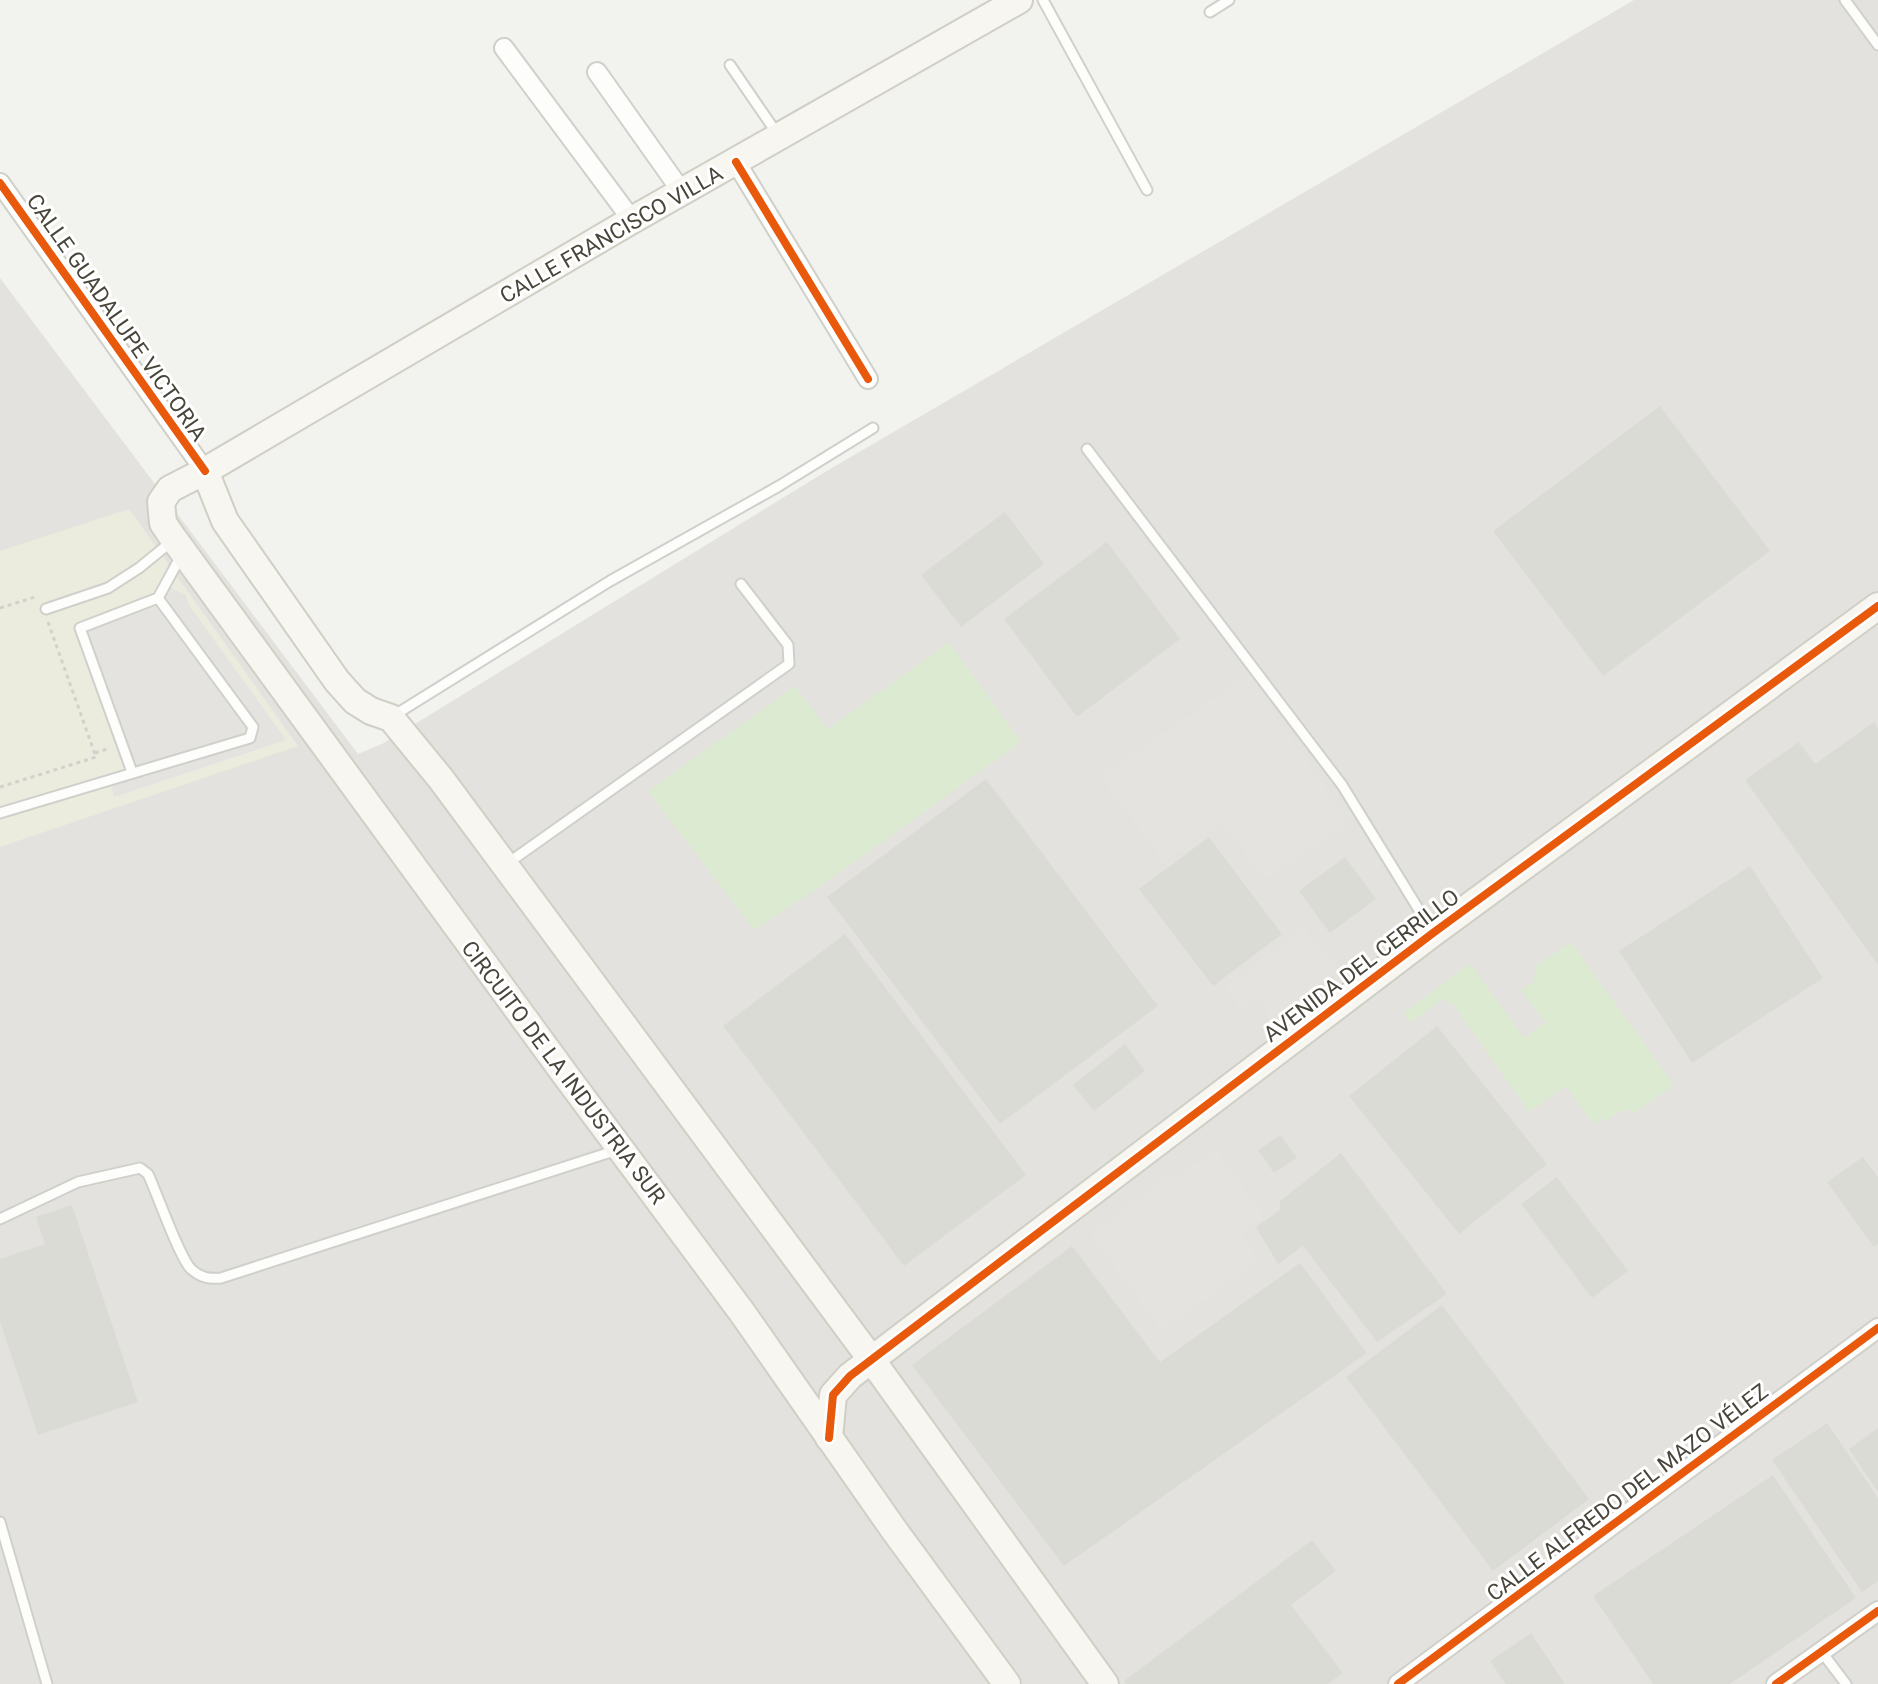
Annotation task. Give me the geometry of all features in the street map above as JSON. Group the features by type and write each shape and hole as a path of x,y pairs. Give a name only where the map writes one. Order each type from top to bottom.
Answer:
{"main road":[{"name":"CALLE FRANCISCO VILLA","path":"205,471 632,220 1019,0"},
{"name":"CIRCUITO DE LA INDUSTRIA SUR","path":"205,471 170,489 161,502 163,523 178,546 741,1311 1007,1684"},
{"path":"205,471 225,521 337,681 355,701 391,718 441,779 871,1359 1105,1684"},
{"name":"AVENIDA DEL CERRILLO","path":"829,1438 833,1395 871,1359 1433,933 1878,606"}],"street":[{"path":"504,48 632,220"},
{"path":"597,72 682,192"},
{"path":"736,162 868,379"},
{"name":"CALLE GUADALUPE VICTORIA","path":"0,183 205,471"},
{"name":"CALLE ALFREDO DEL MAZO VÉLEZ","path":"1398,1684 1878,1328"},
{"path":"1776,1684 1878,1611"}],"lane":[{"path":"1043,0 1147,190"},
{"path":"1210,12 1229,0"},
{"path":"1845,0 1878,45"},
{"path":"730,65 780,137"},
{"path":"391,718 610,581 779,486 873,428"},
{"path":"1087,449 1342,785 1433,933"},
{"path":"132,772 79,629 158,598 178,546"},
{"path":"46,609 108,588 178,546"},
{"path":"505,865 789,664 788,645 741,584"},
{"path":"0,813 250,738 253,727 158,598"},
{"path":"0,1219 78,1182 140,1168 148,1174 187,1263 201,1276 221,1278 621,1149"},
{"path":"0,1522 47,1684"},
{"path":"1821,1651 1846,1684"}],"path":[{"path":"0,608 39,596"},
{"path":"0,787 96,757 47,620"},
{"path":"95,753 117,746"}],"shaded area":[{"path":"1634,0 1878,0 1878,1684 0,1684 0,278 358,754 384,743 825,472"},
{"path":"129,509 298,746 0,847 0,551"},
{"path":"169,587 186,595 189,605 286,740 114,797 110,781 125,772 81,631 157,606 164,600"},
{"path":"1249,675 1349,823 1265,879 1221,822 1165,863 1099,776"},
{"path":"1304,927 1338,970 1271,1019 1259,997 1241,1010 1224,989"},
{"path":"1216,1149 1264,1217 1241,1234 1259,1261 1162,1331 1090,1233 1169,1176 1173,1181"}],"green space":[{"path":"949,642 1021,742 820,887 754,930 648,791 795,686 828,729"},
{"path":"1571,942 1674,1085 1634,1113 1626,1109 1606,1122 1601,1118 1594,1125 1566,1086 1529,1112 1453,1004 1441,1000 1411,1023 1404,1013 1470,963 1524,1038 1545,1023 1521,990 1534,981 1535,967"}],"building":[{"path":"1660,406 1770,551 1603,676 1493,531"},
{"path":"1005,512 1044,564 961,627 921,575"},
{"path":"1107,542 1180,639 1077,717 1004,619"},
{"path":"1874,722 1878,728 1878,965 1745,780 1799,742 1815,764"},
{"path":"986,779 1158,1006 1000,1124 827,897"},
{"path":"1209,837 1282,934 1213,986 1139,889"},
{"path":"1345,857 1376,899 1330,933 1299,891"},
{"path":"1750,866 1823,978 1692,1063 1619,951"},
{"path":"845,934 1026,1175 904,1266 723,1026"},
{"path":"1437,1026 1547,1164 1459,1234 1349,1096"},
{"path":"1125,1044 1145,1071 1094,1111 1073,1085"},
{"path":"1281,1135 1297,1158 1274,1173 1258,1150"},
{"path":"1341,1153 1447,1294 1377,1342 1303,1246 1278,1264 1256,1227 1280,1210 1280,1201"},
{"path":"1863,1157 1878,1177 1878,1244 1874,1247 1827,1182"},
{"path":"1557,1177 1628,1271 1592,1298 1521,1204"},
{"path":"72,1205 138,1402 38,1435 0,1322 0,1259 45,1244 36,1217"},
{"path":"1072,1246 1160,1362 1300,1263 1367,1353 1064,1566 912,1365"},
{"path":"1442,1305 1589,1499 1493,1571 1346,1377"},
{"path":"1827,1423 1878,1498 1878,1581 1862,1592 1772,1460"},
{"path":"1878,1428 1878,1492 1849,1449"},
{"path":"1773,1475 1856,1598 1730,1684 1653,1684 1593,1596"},
{"path":"1312,1540 1336,1571 1291,1605 1343,1673 1328,1684 1127,1684 1124,1681"},
{"path":"1531,1633 1565,1684 1506,1684 1490,1661"}],"cycle path":[{"path":"736,162 868,379"},
{"path":"0,183 205,471"},
{"path":"829,1438 833,1395 850,1376 1433,933 1878,606"},
{"path":"1398,1684 1878,1328"},
{"path":"1776,1684 1878,1611"}]}
